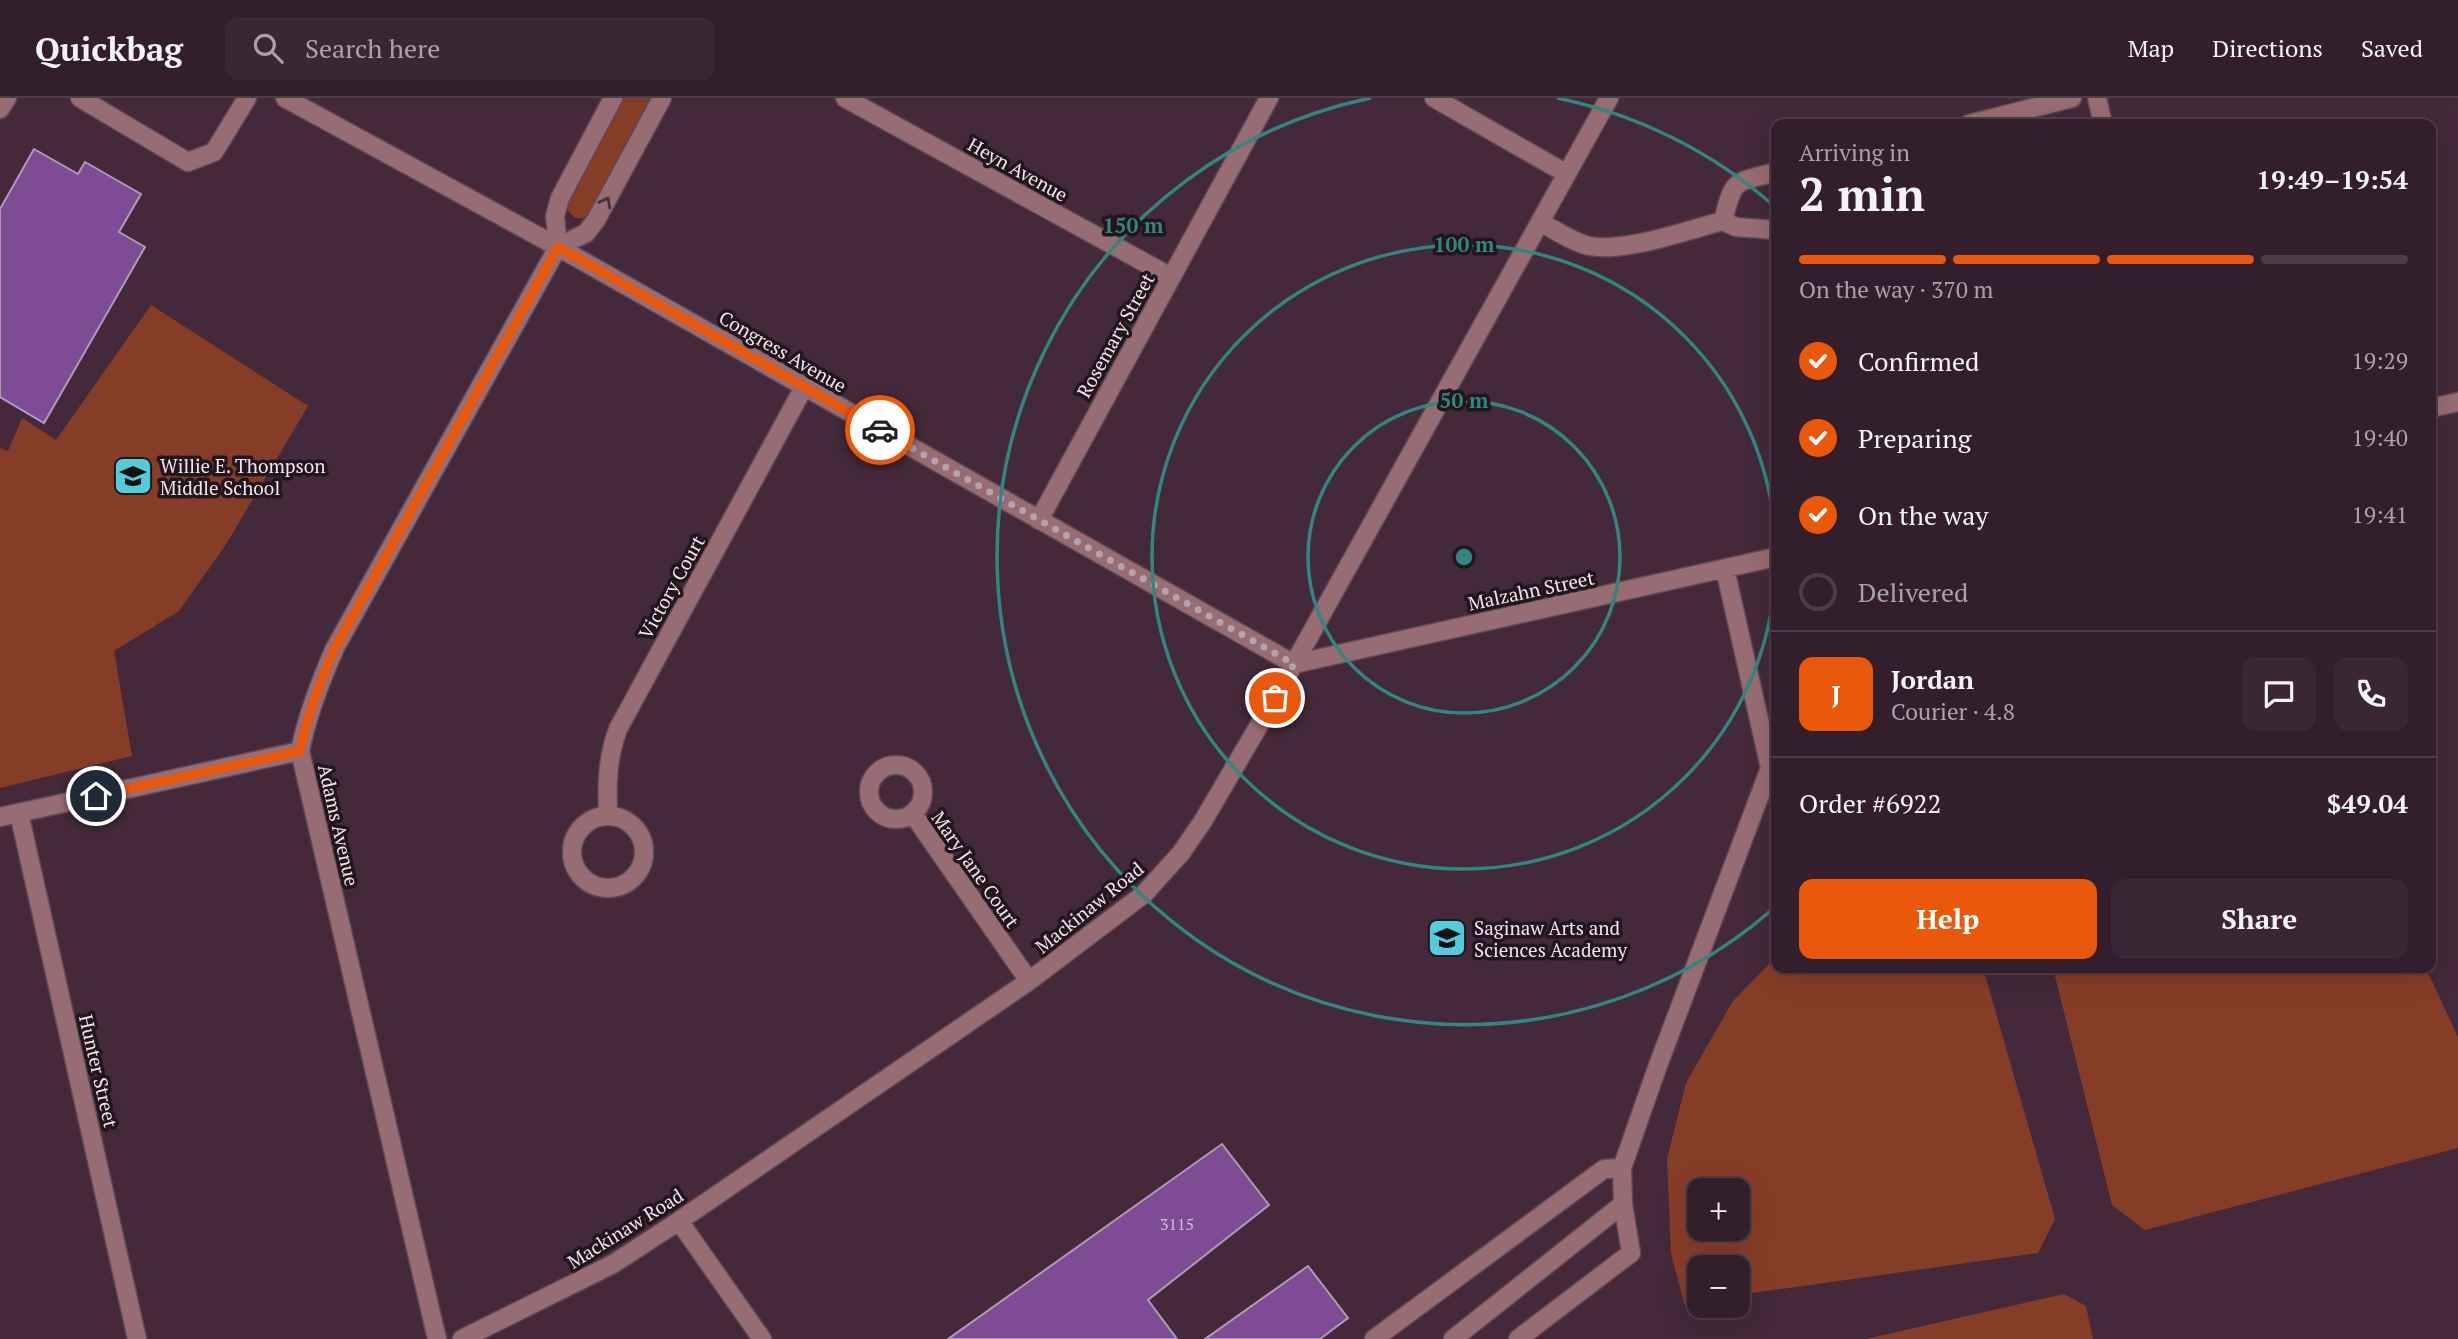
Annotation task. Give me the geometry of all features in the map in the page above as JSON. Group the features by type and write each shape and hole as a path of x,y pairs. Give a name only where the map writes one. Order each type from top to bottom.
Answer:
{"street":[{"path":"0,109 7,98"},
{"path":"80,98 188,162 214,152 247,98"},
{"name":"Congress Avenue","path":"285,98 558,247 1294,664"},
{"path":"613,98 560,198 555,216 558,247 586,233 596,220 662,98"},
{"name":"Heyn Avenue","path":"845,98 1171,277"},
{"name":"Rosemary Street","path":"1039,520 1269,98"},
{"path":"1434,98 1567,174"},
{"name":"Mackinaw Road","path":"463,1339 613,1264 679,1221 1028,981 1144,894 1181,853 1210,810 1609,98"},
{"path":"1989,119 2072,98"},
{"path":"2098,99 2102,119"},
{"path":"1723,220 1734,186 1742,181 1771,173"},
{"path":"1540,222 1584,244 1613,247 1723,220 1737,227 1771,230"},
{"name":"Adams Avenue","path":"437,1339 300,751 317,691 335,648 558,247"},
{"name":"Victory Court","path":"607,816 610,750 618,729 804,387"},
{"path":"2436,407 2458,401"},
{"name":"Malzahn Street","path":"1294,664 1771,558"},
{"path":"1518,1339 1631,1253 1623,1204 1622,1168 1770,768 1725,569"},
{"path":"0,817 300,751"},
{"name":"Hunter Street","path":"19,813 137,1339"},
{"name":"Mary Jane Court","path":"913,814 1028,981"},
{"path":"607,816 620,818 639,832 644,844 644,857 634,878 624,885 600,888 580,876 572,854 573,843 578,832 596,818 607,816"},
{"path":"1374,1339 1604,1169 1622,1168"},
{"path":"1452,1339 1623,1204"},
{"path":"679,1221 762,1339"}],"shaded area":[{"path":"623,98 652,98 589,214 583,218 575,218 568,211 568,200"},
{"path":"151,305 308,406 225,546 179,611 114,651 132,756 0,788 0,448 8,451 22,418 56,440"},
{"path":"1771,962 1771,973 1984,973 2055,1219 2038,1253 1750,1293 1750,1255 1687,1255 1687,1303 1684,1303 1671,1253 1667,1159 1686,1083 1733,1001"},
{"path":"2054,973 2427,973 2430,977 2458,1037 2458,1148 2145,1230 2112,1205"},
{"path":"2064,1294 2086,1306 2093,1339 1866,1339"}],"building":[{"path":"34,149 78,174 85,162 141,194 119,232 145,247 44,423 0,397 0,209"},
{"path":"1222,1144 1269,1205 1148,1300 1177,1339 948,1339"},
{"path":"1308,1266 1348,1318 1320,1339 1205,1339"}],"way so far":[{"path":"880,430 1294,664 1275,698"}],"place":[{"name":"Willie E. Thompson Middle School","path":"133,476"},
{"name":"Saginaw Arts and Sciences Academy","path":"1447,938"}],"route":[{"path":"96,796 300,751 317,691 335,648 558,247 880,430"}]}
